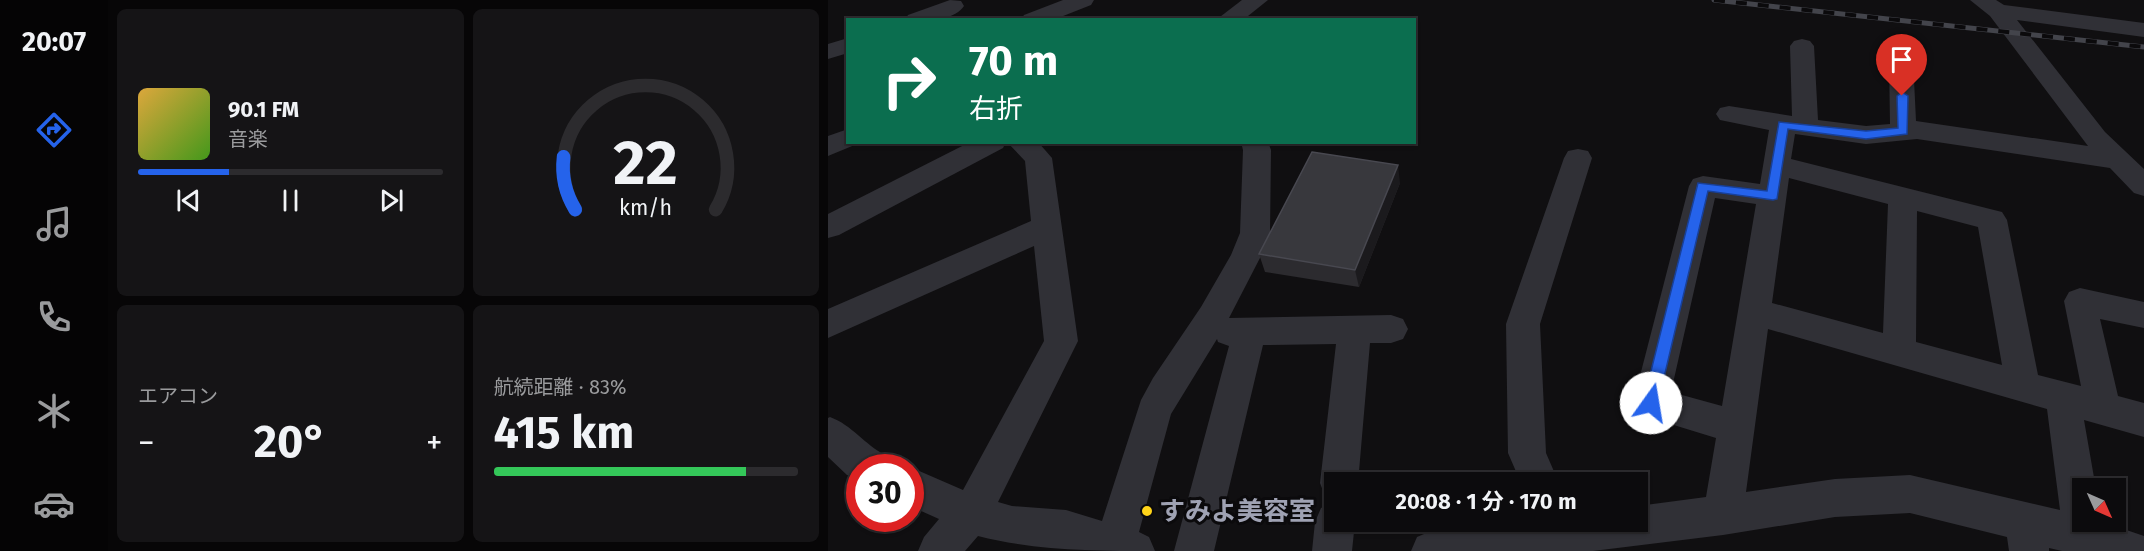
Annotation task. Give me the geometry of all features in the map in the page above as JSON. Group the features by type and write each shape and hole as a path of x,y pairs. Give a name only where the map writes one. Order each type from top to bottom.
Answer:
{"street":[{"path":"1037,18 1083,0"},
{"path":"1230,18 1257,0"},
{"path":"1989,6 2144,30"},
{"path":"1989,6 2096,138 2144,186"},
{"path":"922,18 955,8"},
{"path":"828,52 846,46"},
{"path":"1723,515 1775,180 1794,126 1802,46"},
{"path":"1901,59 1903,132"},
{"path":"1729,114 1794,126 1866,135 1917,130 2118,160"},
{"path":"828,147 846,139"},
{"path":"828,227 989,144"},
{"path":"938,551 971,514 1023,418 1061,340 1038,158 1022,144"},
{"path":"924,492 971,514 1012,526 1066,530 1125,548 1154,412 1166,389 1203,333 1246,256 1255,233 1257,150 1255,144"},
{"path":"1535,472 1527,453 1523,324 1578,158"},
{"path":"1738,427 1651,403 1703,186 1775,180 1903,197 1992,220 2023,386"},
{"path":"1899,352 1903,197"},
{"path":"828,324 1047,227"},
{"path":"2103,409 2080,301 2144,315"},
{"path":"1756,312 2144,420"},
{"path":"1203,333 1391,329"},
{"path":"1340,472 1354,330"},
{"path":"1194,551 1250,332"},
{"path":"2063,398 2083,536"},
{"path":"828,435 830,434 851,454"},
{"path":"1582,532 1625,539 1723,515 1835,498 1910,494 2027,536 2083,536 2130,551"},
{"path":"1332,551 1334,532"},
{"path":"1431,551 1536,532"}],"building":[{"path":"1312,152 1398,165 1355,270 1259,254"}],"railway":[{"path":"1714,0 2144,47"}],"place":[{"name":"すみよ美容室","path":"1147,511"}],"route":[{"path":"1651,403 1703,186 1773,196 1783,124 1866,135 1903,132 1902,96"}]}
